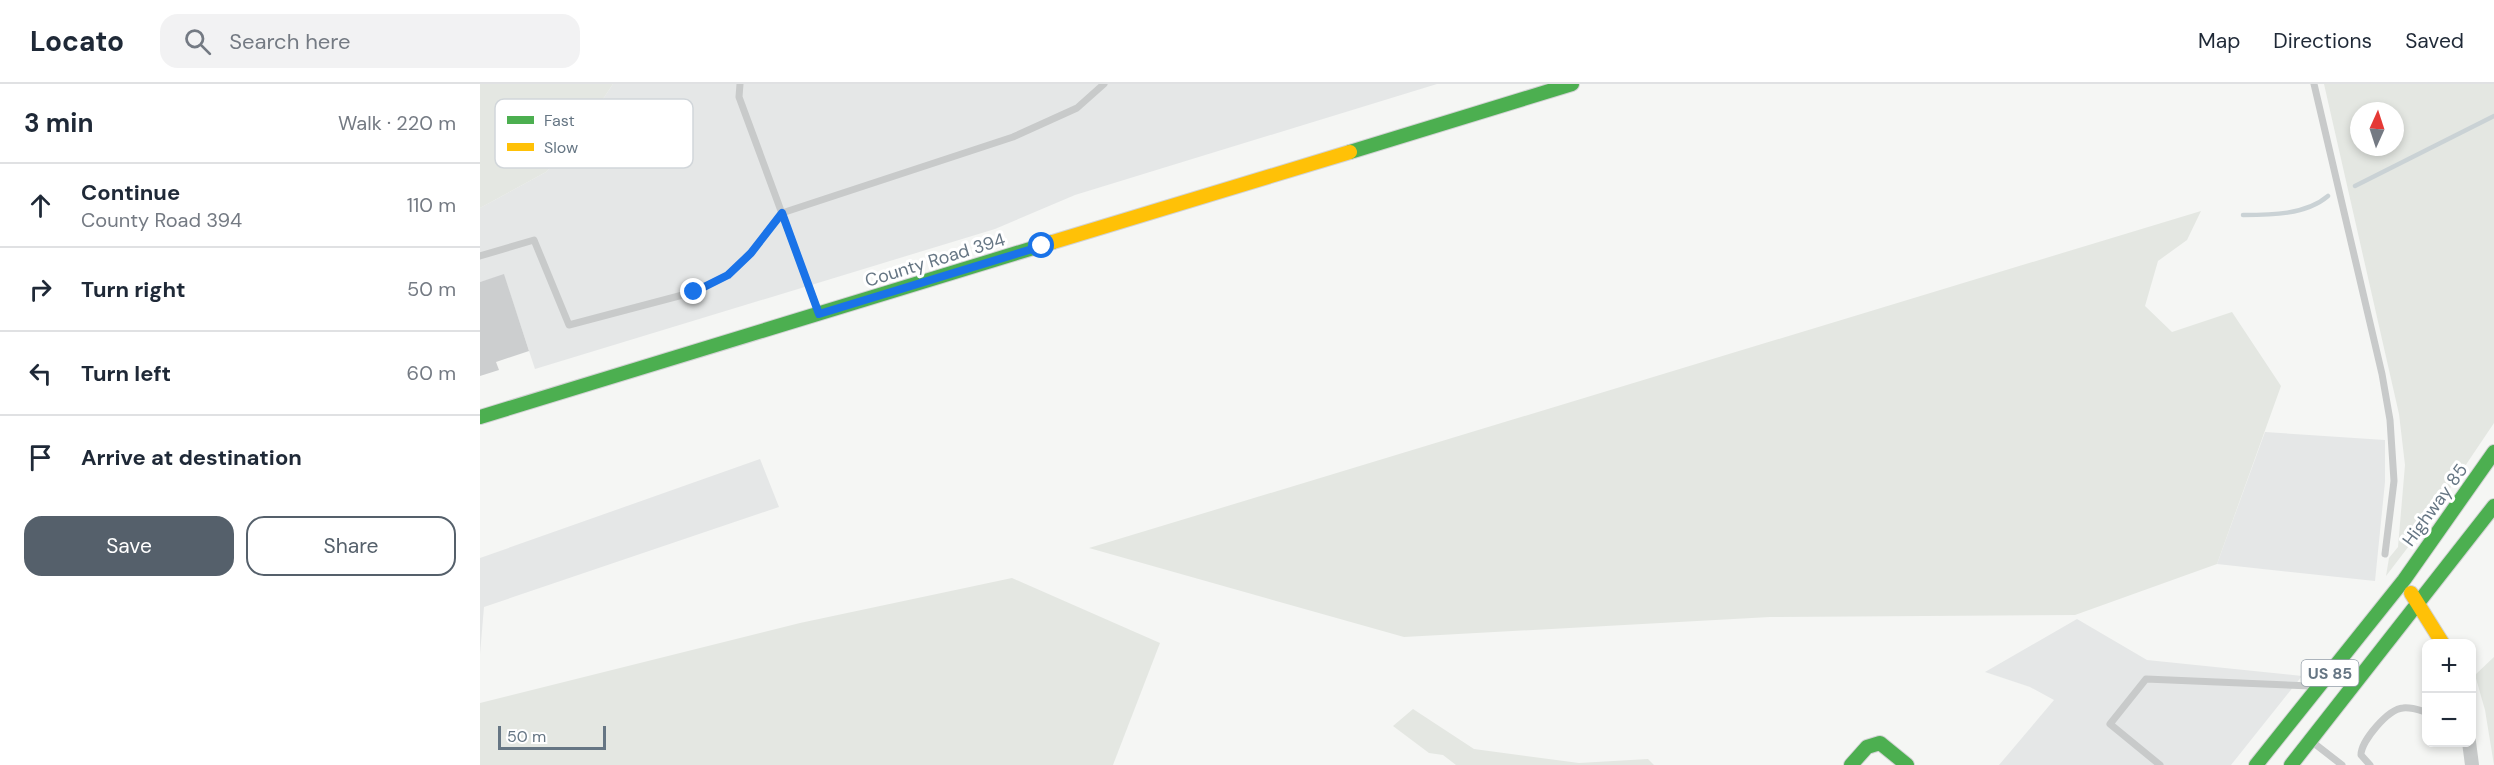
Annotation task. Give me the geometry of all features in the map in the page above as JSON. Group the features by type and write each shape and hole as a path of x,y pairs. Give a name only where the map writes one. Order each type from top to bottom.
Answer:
{"main road":[{"name":"County Road 394","path":"480,417 1572,84"},
{"name":"Highway 85","path":"2404,580 2494,452"},
{"name":"US 85","path":"2291,765 2494,506"},
{"path":"2404,580 2441,639"},
{"name":"US 85","path":"2256,765 2404,580"},
{"path":"1851,765 1866,748 1876,743 1880,743 1907,765"}],"street":[{"path":"2470,747 2472,765"}],"lane":[{"path":"740,84 739,97 819,314"},
{"path":"480,256 534,240 569,325 694,292 728,275 751,253 782,213 1012,137 1077,108 1104,84"},
{"path":"2314,84 2382,374 2390,420 2394,481 2385,554"},
{"path":"2160,765 2110,724 2146,679 2320,686"},
{"path":"2370,765 2361,755 2361,747 2387,714 2403,708 2422,711"},
{"path":"2310,741 2342,765"}],"shaded area":[{"path":"480,84 613,84 603,99 495,99 495,168 550,168 480,208"},
{"path":"613,84 1437,84 1075,195 995,229 535,369 504,275 480,282 480,208 550,168 693,168 693,99 603,99"},
{"path":"2324,84 2494,84 2494,423 2428,521 2386,576 2389,558 2398,547 2405,465 2399,414"},
{"path":"2201,211 2187,240 2158,261 2145,306 2172,332 2232,312 2281,386 2217,564 2075,615 1770,617 1404,637 1089,548"},
{"path":"2265,432 2385,440 2385,482 2375,581 2217,564"},
{"path":"760,459 779,507 484,607 480,654 480,558"},
{"path":"1012,578 1160,643 1113,765 480,765 480,703 800,623"},
{"path":"2077,619 2147,660 2302,676 2231,765 1999,765 2054,700 2030,687 1985,672"},
{"path":"2494,657 2494,765 2485,710 2476,674"},
{"path":"1413,709 1474,749 1579,763 1648,759 1654,765 1456,765 1443,755 1429,753 1393,726"}],"building":[{"path":"504,274 529,351 496,362 499,370 480,376 480,282"}],"waterway":[{"path":"2355,186 2494,116"},
{"path":"2243,215 2287,213 2309,207 2328,196"}],"traffic: fast":[{"path":"1350,152 1572,84"},
{"path":"480,417 1053,242"},
{"path":"2256,765 2404,580 2494,452"},
{"path":"2291,765 2494,506"},
{"path":"1851,765 1867,747 1880,743 1907,765"}],"traffic: slow":[{"path":"1053,242 1350,152"},
{"path":"2411,593 2440,639"}],"route":[{"path":"694,292 728,275 751,253 782,213 819,314 1042,246"}]}
